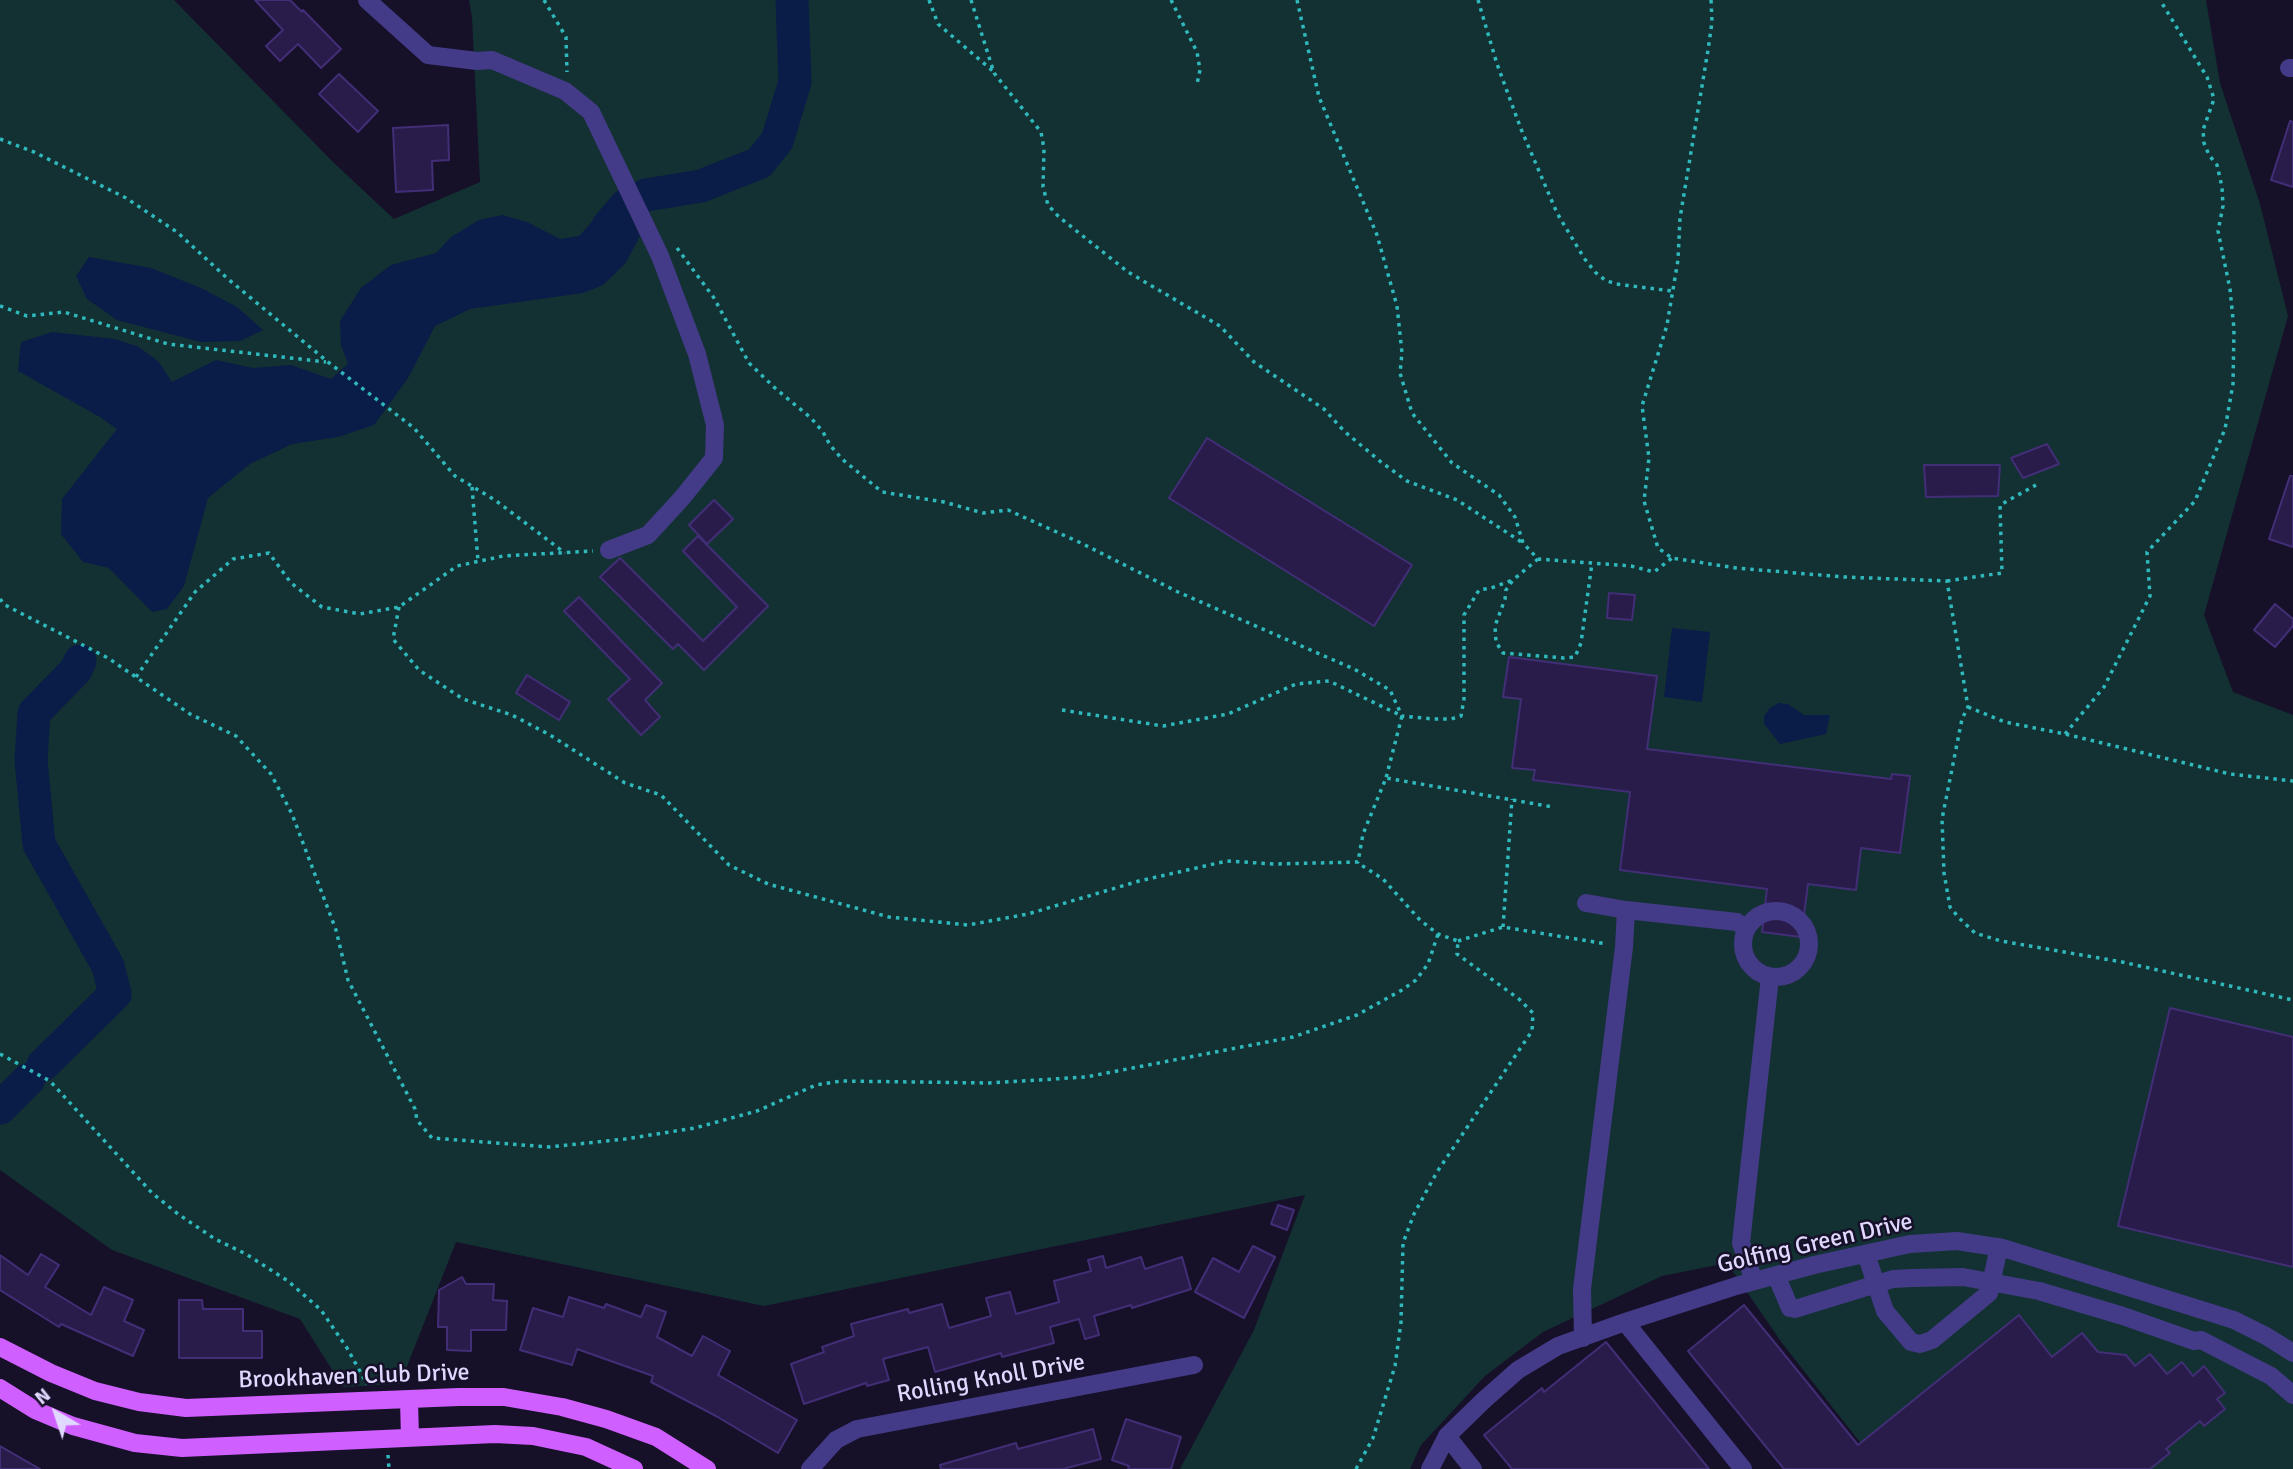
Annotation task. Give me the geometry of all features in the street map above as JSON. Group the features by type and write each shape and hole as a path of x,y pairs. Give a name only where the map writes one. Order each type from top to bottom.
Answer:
{"main road":[{"name":"Brookhaven Club Drive","path":"0,1347 51,1373 95,1391 139,1402 186,1408 504,1397 562,1406 656,1437 708,1469"},
{"path":"0,1388 35,1409 73,1426 135,1443 182,1448 495,1434 533,1436 586,1447 634,1469"},
{"path":"409,1400 410,1438"}],"street":[{"path":"367,0 428,55 477,61 492,60 565,91 591,112 660,256 697,354 715,425 714,458 648,535 609,550"},
{"path":"1586,903 1737,922 1746,929"},
{"path":"1583,1338 1582,1289 1624,947 1626,910"},
{"path":"1771,911 1783,911 1793,915 1808,933 1808,956 1793,973 1770,977 1752,968 1746,959 1743,939 1746,929 1760,915 1771,911"},
{"path":"1754,1281 1741,1243 1770,977"},
{"name":"Golfing Green Drive","path":"1430,1469 1447,1436 1484,1400 1518,1370 1558,1346 1754,1281 1910,1244 1957,1241 1999,1247 2234,1320 2293,1353"},
{"path":"1866,1254 1885,1311 1911,1342 1920,1344 1932,1340 1989,1293 1999,1247"},
{"path":"1776,1275 1790,1308 1795,1309 1893,1279 1963,1277 2039,1291 2194,1341 2201,1340 2271,1376 2293,1395"},
{"path":"2201,1340 2211,1313"},
{"path":"1625,1322 1743,1469"},
{"name":"Rolling Knoll Drive","path":"810,1469 836,1440 858,1429 1194,1365"},
{"path":"1447,1436 1473,1469"}],"path":[{"path":"544,0 566,37 568,59 565,91"},
{"path":"929,0 938,24 995,72 1041,132 1044,149 1043,187 1048,205 1059,217 1128,272 1220,326 1254,362 1324,409 1344,431 1381,463 1407,481 1457,500 1523,543 1538,559 1631,566 1654,572 1672,558"},
{"path":"971,0 995,72"},
{"path":"1171,0 1197,52 1200,70 1197,84"},
{"path":"1297,0 1319,97 1377,235 1397,306 1402,353 1400,373 1412,413 1452,463 1499,495 1515,517 1523,543"},
{"path":"1478,0 1521,130 1557,213 1584,258 1605,280 1616,284 1671,291"},
{"path":"1711,0 1712,22 1680,218 1678,260 1667,325 1642,406 1649,458 1644,500 1658,548 1672,558 1736,568 1844,578 1947,581 2002,573 2000,505 2036,485"},
{"path":"2066,734 2104,687 2150,596 2147,552 2195,501 2225,429 2233,384 2234,329 2231,289 2218,231 2223,206 2222,187 2217,165 2204,143 2203,130 2214,99 2207,77 2160,0"},
{"path":"0,139 34,152 127,198 177,232 228,279 328,362 414,428 455,476 495,500 565,553"},
{"path":"672,241 714,298 750,363 811,418 842,459 882,492 944,502 983,513 1008,510 1178,592 1354,669 1390,690 1402,716 1386,778 1363,834 1358,862"},
{"path":"0,306 27,316 64,312 168,344 328,362"},
{"path":"472,486 478,561"},
{"path":"136,677 195,592 233,559 269,553 291,583 322,607 360,614 399,607 457,566 503,556 609,550"},
{"path":"1538,559 1513,580 1506,590 1495,626 1496,642 1503,653 1575,657 1581,643 1592,563"},
{"path":"1062,709 1163,726 1227,714 1296,684 1329,681 1402,716 1451,719 1461,716 1464,699 1464,615 1479,590 1490,589 1513,580"},
{"path":"1947,581 1968,707 1962,719 1942,820 1944,873 1950,907 1959,918 1975,933 2001,941 2122,962 2293,1000"},
{"path":"0,600 108,658 190,714 236,736 271,774 292,814 311,861 336,930 348,980 415,1109 417,1120 432,1138 549,1147 625,1139 695,1128 757,1111 816,1085 841,1081 989,1083 1086,1077 1293,1037 1357,1015 1402,990 1416,980 1428,964 1438,934"},
{"path":"399,607 393,639 419,670 463,699 512,715 550,735 625,783 661,795 729,865 768,884 889,917 968,925 1028,914 1139,881 1227,861 1274,864 1358,862 1383,879 1420,920 1438,934 1458,941 1503,927 1624,947"},
{"path":"1968,707 2005,722 2230,774 2293,781"},
{"path":"1386,778 1553,807"},
{"path":"1503,927 1512,799"},
{"path":"1356,1469 1373,1438 1395,1366 1401,1322 1403,1243 1413,1214 1437,1172 1532,1031 1532,1013 1519,999 1457,954 1458,941"},
{"path":"0,1054 50,1081 152,1193 178,1214 215,1239 246,1254 288,1280 321,1310 347,1348 377,1401"}],"green space":[{"path":"0,0 174,0 333,162 394,219 480,182 469,0 2206,0 2220,83 2260,204 2288,316 2204,615 2233,692 2293,715 2293,1469 1881,1469 1782,1343 1727,1263 1662,1276 1543,1332 1485,1376 1421,1445 1410,1469 1180,1469 1254,1330 1305,1195 764,1306 456,1242 400,1384 343,1387 300,1319 112,1250 0,1170"}],"water":[{"path":"624,199 640,236 625,264 603,285 583,293 470,309 435,326 408,378 374,425 338,437 292,444 250,464 208,498 184,586 167,609 152,612 109,568 83,562 61,534 62,499 117,429 18,371 21,342 52,332 115,339 139,347 158,361 172,382 216,360 253,368 291,365 331,379 348,364 341,345 340,321 361,288 391,265 436,253 451,237 479,220 502,215 527,222 560,239 579,236 611,201"},
{"path":"89,257 151,268 201,288 237,307 263,330 240,341 201,342 117,320 87,299 76,276"},
{"path":"1672,628 1710,632 1702,702 1664,697"},
{"path":"1779,703 1788,704 1804,715 1830,715 1826,734 1780,744 1764,724 1764,716 1770,708"}],"building":[{"path":"255,0 290,0 341,49 321,68 298,44 280,61 266,46 283,30"},
{"path":"339,74 378,111 358,132 319,94"},
{"path":"2290,121 2293,122 2293,187 2271,180"},
{"path":"448,125 449,160 432,161 433,190 396,192 393,128"},
{"path":"1207,438 1412,565 1374,626 1169,498"},
{"path":"2047,444 2059,464 2023,478 2011,458"},
{"path":"1924,465 2000,465 1998,496 1926,497"},
{"path":"2290,476 2293,476 2293,547 2269,539"},
{"path":"714,500 733,519 707,544 689,525"},
{"path":"698,536 768,606 704,670 678,644 673,649 600,577 620,558 703,641 737,607 683,551"},
{"path":"1609,593 1635,595 1632,620 1607,618"},
{"path":"579,597 662,683 645,700 660,717 641,735 608,699 630,679 564,611"},
{"path":"2275,604 2293,619 2293,626 2275,647 2254,630"},
{"path":"1509,657 1657,676 1647,749 1891,779 1892,774 1910,776 1900,853 1861,848 1856,890 1808,884 1801,937 1762,932 1767,889 1620,870 1630,792 1533,780 1535,770 1512,768 1521,699 1503,697"},
{"path":"527,675 570,702 559,720 516,693"},
{"path":"2170,1008 2293,1037 2293,1267 2118,1226"},
{"path":"1278,1205 1294,1210 1287,1230 1271,1224"},
{"path":"1253,1246 1275,1257 1244,1318 1195,1292 1213,1258 1239,1272"},
{"path":"41,1254 59,1265 45,1287 91,1315 104,1287 133,1300 124,1321 144,1330 133,1356 61,1324 59,1327 0,1290 0,1255 28,1275"},
{"path":"1103,1256 1106,1268 1141,1257 1145,1269 1182,1257 1191,1289 1132,1308 1131,1305 1094,1316 1099,1335 1085,1339 1079,1319 1050,1327 1054,1343 1002,1357 1001,1353 935,1372 928,1347 883,1359 889,1380 867,1386 866,1383 804,1404 791,1364 824,1352 822,1347 854,1336 851,1324 908,1309 909,1313 942,1304 949,1328 991,1316 986,1298 1010,1292 1016,1314 1059,1302 1054,1281 1091,1271 1088,1260"},
{"path":"462,1277 466,1284 494,1284 493,1300 507,1301 506,1330 471,1330 471,1351 447,1350 447,1327 438,1327 439,1290"},
{"path":"569,1297 604,1308 606,1304 641,1317 646,1305 666,1312 657,1337 692,1356 703,1336 730,1351 718,1375 797,1420 778,1453 651,1382 653,1376 577,1349 572,1365 520,1350 533,1308 563,1317"},
{"path":"179,1300 202,1300 203,1309 243,1309 243,1331 262,1331 262,1358 179,1358"},
{"path":"1744,1305 1858,1445 2019,1315 2052,1357 2082,1333 2098,1352 2126,1355 2135,1366 2150,1354 2167,1374 2182,1362 2193,1376 2204,1366 2225,1393 2217,1399 2225,1409 2204,1426 2200,1421 2166,1449 2170,1453 2150,1469 1784,1469 1688,1351"},
{"path":"1606,1342 1709,1469 1512,1469 1484,1435 1542,1388 1544,1392"},
{"path":"1126,1419 1181,1437 1171,1469 1128,1469 1129,1466 1112,1460"},
{"path":"1093,1429 1101,1459 1063,1469 941,1469 940,1465 1016,1443 1018,1449"},
{"path":"0,1446 40,1469 0,1469"}],"waterway":[{"path":"608,226 626,205 646,195 701,186 759,163 777,141 795,82 792,0"},
{"path":"43,1065 115,994 108,966 39,844 31,760 34,713 76,670 80,661"},
{"path":"0,1108 29,1079"}]}
